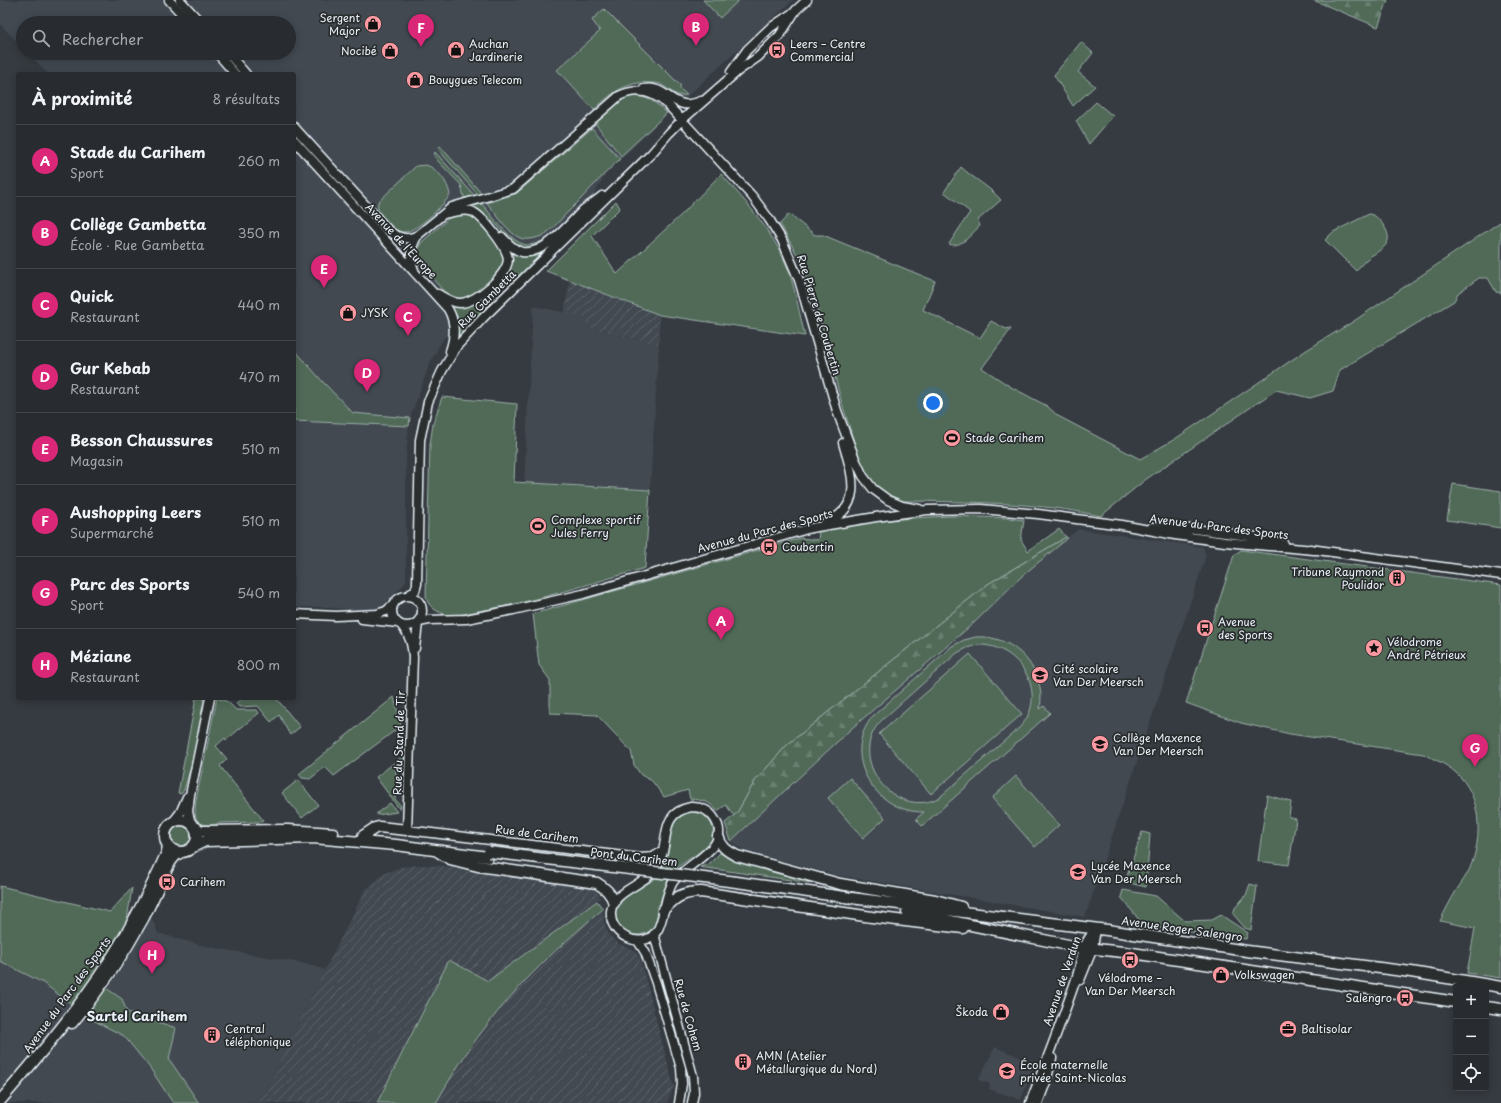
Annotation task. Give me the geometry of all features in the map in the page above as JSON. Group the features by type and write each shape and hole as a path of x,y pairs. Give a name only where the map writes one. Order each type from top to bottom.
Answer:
{"main road":[{"path":"181,820 193,825 201,831 304,830 363,836 408,844 313,838 205,841 189,850 182,852 174,851 168,845 165,838 168,826 173,822 181,820"},
{"path":"193,825 197,837 193,847"},
{"path":"363,836 379,827 407,830"},
{"path":"718,836 720,844 729,852 737,856 840,884 935,900 994,916"},
{"name":"Pont du Carihem","path":"408,844 435,850 488,854"},
{"name":"Pont du Carihem","path":"408,844 714,879 858,902"},
{"name":"Avenue du Parc des Sports","path":"0,1101 25,1072 83,998 116,949 144,900 167,852 168,845"},
{"path":"435,850 450,860 478,866 597,883 605,888 614,903"},
{"name":"Avenue du Parc des Sports","path":"25,1072 66,1030 101,987 143,920 171,861 176,855 182,852"},
{"path":"663,910 680,895 692,892 701,892 947,927 993,930"},
{"path":"858,902 1088,948 1132,953 1453,1002"},
{"name":"Avenue Roger Salengro","path":"858,902 994,916 1096,929 1411,972 1501,986"},
{"path":"1489,1007 1501,1009"}],"street":[{"path":"169,0 184,16"},
{"path":"180,0 195,16"},
{"name":"Rue Gambetta","path":"721,85 743,55 757,40 807,0"},
{"name":"Rue Gambetta","path":"407,596 415,591 417,584 420,451 422,428 428,402 442,371 453,352 466,335 621,184 658,147 682,120 721,85 756,59 780,35 796,10"},
{"path":"222,60 233,72"},
{"path":"234,60 244,72"},
{"path":"415,272 411,262 411,250 418,235 441,215 452,207 513,189 613,101 625,93 646,88 657,89 675,102 687,104 699,102 709,97"},
{"name":"Rue Pierre de Coubertin","path":"638,91 651,94 662,99 756,202 772,223 782,240 799,280 852,473 853,492 849,504 841,514 828,522 812,528"},
{"name":"Avenue de l'Europe","path":"296,129 389,231 398,237 404,238 418,235"},
{"name":"Avenue de l'Europe","path":"296,142 415,272 452,315 454,329 453,342 442,371"},
{"path":"441,215 463,210 474,213 489,223 515,249 522,252 530,252 552,240 586,208 621,184"},
{"path":"433,292 455,302 460,303 471,301 479,296 502,274 506,268 508,260 503,246 474,213"},
{"name":"Rue Pierre de Coubertin","path":"836,411 858,467 873,489 895,503 910,508 928,510"},
{"name":"Avenue du Parc des Sports","path":"418,623 429,620 480,617 568,597 812,528 928,510 1004,510 1122,525 1170,535 1225,542 1314,550 1501,575"},
{"path":"296,614 336,616 400,624 410,627 418,623 422,616 422,606 416,599 407,596 398,599 386,611 377,614 336,616"},
{"path":"393,605 393,616 400,624"},
{"name":"Rue du Stand de Tir","path":"413,657 418,623"},
{"name":"Rue du Stand de Tir","path":"400,624 410,636 413,647 407,830"},
{"path":"193,825 188,815 189,804 210,700"},
{"path":"173,822 180,813 192,783"},
{"path":"696,807 710,813 718,825 718,836 718,840 712,848 678,876 670,887 660,923 654,934 644,940 638,941 628,939 615,928 611,916 614,903 622,894 649,875 658,864 663,851 670,820 676,813 685,808 696,807"},
{"name":"Rue de Carihem","path":"407,830 641,858 653,857 663,851"},
{"name":"Avenue de Verdun","path":"1038,1103 1046,1082 1055,1046 1088,948 1088,938 1096,929"},
{"name":"Rue de Cohem","path":"654,934 691,1066 694,1087 692,1103"},
{"name":"Rue de Cohem","path":"638,941 645,952 652,970 681,1068 682,1084 680,1103"},
{"name":"Avenue de Verdun","path":"1030,1103 1088,948"},
{"path":"673,1042 684,1039"},
{"path":"681,1068 691,1066"}],"shaded area":[{"path":"0,0 793,0 660,121 605,175 594,195 543,241 469,316 443,339 430,363 410,418 353,413 296,351 296,72 46,72 35,60 296,60 296,16 16,16 16,41 0,24"},
{"path":"570,280 660,315 659,345 586,327 587,317 564,313"},
{"path":"533,306 588,317 586,327 659,345 650,490 524,483"},
{"path":"296,421 409,426 406,454 406,582 381,608 364,611 325,607 296,607"},
{"name":"Cité scolaire Van Der Meersch","path":"1078,529 1203,547 1206,556 1085,917 836,875 755,854 743,850 731,841 852,728 976,621 1023,575"},
{"path":"419,865 443,866 595,888 601,898 488,981 449,961 377,1103 258,1103 365,890 385,873 400,867"},
{"path":"603,909 604,923 609,935 619,944 634,950 640,958 674,1087 667,1103 436,1103 453,1074 485,1028 518,988 575,932"},
{"path":"150,914 158,933 200,945 312,965 325,970 258,1103 199,1103 168,1059 176,1028 127,1012 122,999 106,988"},
{"path":"0,961 43,983 89,1018 124,1036 150,1068 173,1103 0,1103"},
{"name":"École maternelle privée Saint-Nicolas","path":"995,1047 1035,1063 1021,1100 989,1089 990,1084 978,1080"}],"green space":[{"path":"703,0 739,0 720,18"},
{"path":"1313,0 1388,0 1378,27"},
{"path":"604,9 681,86 679,88 687,95 683,96 676,94 658,83 634,84 626,86 612,94 594,110 557,70 600,31 592,20"},
{"path":"1081,42 1093,53 1078,72 1095,86 1073,106 1054,75"},
{"path":"630,96 646,98 658,105 667,113 621,156 595,123 621,100"},
{"path":"1096,102 1113,116 1089,144 1076,121"},
{"path":"592,128 620,159 557,224 544,235 529,239 523,239 516,236 507,228 487,203 517,193"},
{"path":"440,146 482,194 478,195 438,149"},
{"path":"435,152 475,196 464,198 461,185 436,159 434,155"},
{"path":"426,165 435,170 442,177 447,185 450,195 436,211 415,228 404,232 399,231 390,225 378,210 378,202 416,166"},
{"path":"961,167 992,191 1001,200 978,220 980,226 970,236 962,242 953,245 949,244 970,212 944,192"},
{"path":"721,174 751,209 777,246 790,274 805,336 660,315 546,271 616,201 620,208 592,236 617,274 681,215"},
{"path":"482,204 516,241 529,245 550,237 550,239 529,248 521,248 516,246 489,217 473,208 473,206"},
{"path":"460,214 473,217 498,242 504,257 502,267 497,274 478,292 466,300 456,299 447,295 419,263 416,254 421,243 449,218"},
{"path":"789,214 815,235 823,235 935,281 923,310 980,338 991,321 1006,329 1011,329 982,368 1011,387 1047,406 1058,416 1140,459 1175,439 1305,351 1354,321 1500,222 1501,293 1496,292 1488,278 1479,278 1458,293 1454,301 1340,370 1333,391 1310,398 1276,390 1145,480 1101,516 1077,511 1028,505 978,502 904,501 890,496 878,488 867,474 860,461 841,400 819,315 800,260 780,224"},
{"path":"1369,214 1378,218 1387,232 1388,238 1385,246 1367,259 1356,271 1325,240 1333,232"},
{"path":"544,250 515,279 508,282 500,290 491,302 459,335 457,333 457,316 452,307 453,305 464,306 474,304 483,298 490,290 512,251"},
{"path":"296,351 353,413 410,418 409,426 296,421"},
{"name":"Complexe sportif Jules Ferry","path":"442,397 517,404 514,482 650,490 645,568 521,603 453,615 436,611 426,598 430,444 433,424"},
{"path":"1453,484 1501,491 1501,528 1447,520"},
{"path":"952,516 1024,520 1021,540 1028,551 1059,529 1066,537 988,584 787,745 755,781 734,816 726,805 717,811 712,805 690,799 688,790 664,797 652,781 641,775 634,765 631,751 597,715 550,713 550,680 539,665 533,614 801,538 818,540 819,531 885,520"},
{"path":"1066,537 1068,538 1023,575 976,621 852,728 731,841 725,823 737,813 755,781 787,745 988,584"},
{"path":"1241,550 1501,585 1501,978 1467,973 1475,928 1440,921 1469,871 1477,843 1478,817 1475,804 1471,792 1464,781 1455,772 1444,764 1423,754 1290,734 1241,723 1186,703 1234,555"},
{"path":"976,637 990,638 1015,648 1033,669 1038,681 1041,695 1040,709 1044,706 1050,713 922,826 916,819 924,812 907,810 891,803 878,793 868,779 862,764 860,748 863,732 873,716 952,646 964,640","holes":["977,645 992,647 1006,653 1018,662 1026,674 1031,687 1032,701 1028,715 1019,728 940,797 923,802 907,801 892,793 880,782 872,767 869,751 872,735 882,720 957,653"]},
{"path":"970,654 1022,714 931,794 879,734"},
{"path":"394,697 401,726 334,776 325,767 310,779 302,778 299,774"},
{"path":"196,700 204,700 195,753 184,790 181,794 178,793"},
{"path":"217,700 228,702 236,710 257,710 259,713 226,740 225,738 216,746 227,759 220,766 263,820 259,822 217,823 216,825 199,823 195,812 196,800"},
{"path":"240,700 278,700 300,727 290,735 279,715 271,722 258,706 239,707 236,703"},
{"path":"403,756 403,759 396,764 395,799 401,806 400,810 376,777"},
{"path":"1016,776 1059,825 1035,847 992,798"},
{"path":"850,778 885,818 863,838 828,798"},
{"path":"298,780 318,805 302,818 282,793"},
{"path":"1267,795 1291,802 1289,817 1296,819 1289,865 1258,861"},
{"path":"390,803 397,812 377,815 377,813"},
{"path":"691,812 702,815 709,820 714,832 712,839 702,851 680,865 675,870 667,882 655,925 650,931 637,935 624,931 619,926 616,919 618,905 628,895 654,879 659,874 666,856 669,837 675,822 682,816"},
{"path":"181,826 188,829 191,836 188,843 181,846 174,843 171,836 174,829"},
{"path":"1142,832 1150,834 1146,887 1125,882"},
{"path":"720,853 742,863 832,886 700,867 709,864"},
{"path":"1250,884 1257,886 1251,930 1245,928 1233,914 1235,908 1246,895"},
{"path":"0,886 110,912 132,888 126,926 102,967 74,1006 43,983 0,961"},
{"path":"1123,890 1156,896 1185,921 1212,920 1221,915 1248,933 1246,939 1144,926 1121,897"},
{"path":"597,901 603,909 555,951 497,1012 471,1047 436,1103 377,1103 449,960 488,981"},
{"path":"106,988 122,999 127,1012 176,1028 169,1059 199,1103 173,1103 150,1068 124,1036 85,1015"}],"place":[{"name":"Sergent Major","path":"373,24"},
{"name":"Collège Gambetta","path":"696,46"},
{"name":"Aushopping Leers","path":"421,47"},
{"name":"Auchan Jardinerie","path":"456,50"},
{"name":"Leers – Centre Commercial","path":"777,50"},
{"name":"Nocibé","path":"390,51"},
{"name":"Bouygues Telecom","path":"415,80"},
{"name":"Besson Chaussures","path":"324,288"},
{"name":"JYSK","path":"348,313"},
{"name":"Quick","path":"408,336"},
{"name":"Gur Kebab","path":"367,392"},
{"name":"Stade Carihem","path":"952,438"},
{"name":"Complexe sportif Jules Ferry","path":"538,526"},
{"name":"Coubertin","path":"769,547"},
{"name":"Tribune Raymond Poulidor","path":"1397,578"},
{"name":"Avenue des Sports","path":"1205,628"},
{"name":"Stade du Carihem","path":"721,640"},
{"name":"Vélodrome André Pétrieux","path":"1374,648"},
{"name":"Cité scolaire Van Der Meersch","path":"1040,675"},
{"name":"Collège Maxence Van Der Meersch","path":"1100,744"},
{"name":"Parc des Sports","path":"1475,767"},
{"name":"Lycée Maxence Van Der Meersch","path":"1078,872"},
{"name":"Carihem","path":"167,882"},
{"name":"Vélodrome – Van Der Meersch","path":"1130,960"},
{"name":"Méziane","path":"152,974"},
{"name":"Volkswagen","path":"1221,975"},
{"name":"Salengro","path":"1405,998"},
{"name":"Škoda","path":"1001,1012"},
{"name":"Baltisolar","path":"1288,1029"},
{"name":"Central téléphonique","path":"212,1035"},
{"name":"AMN (Atelier Métallurgique du Nord)","path":"743,1062"},
{"name":"École maternelle privée Saint-Nicolas","path":"1007,1071"}],"district":[{"name":"Sartel Carihem","path":"137,1016"}]}
